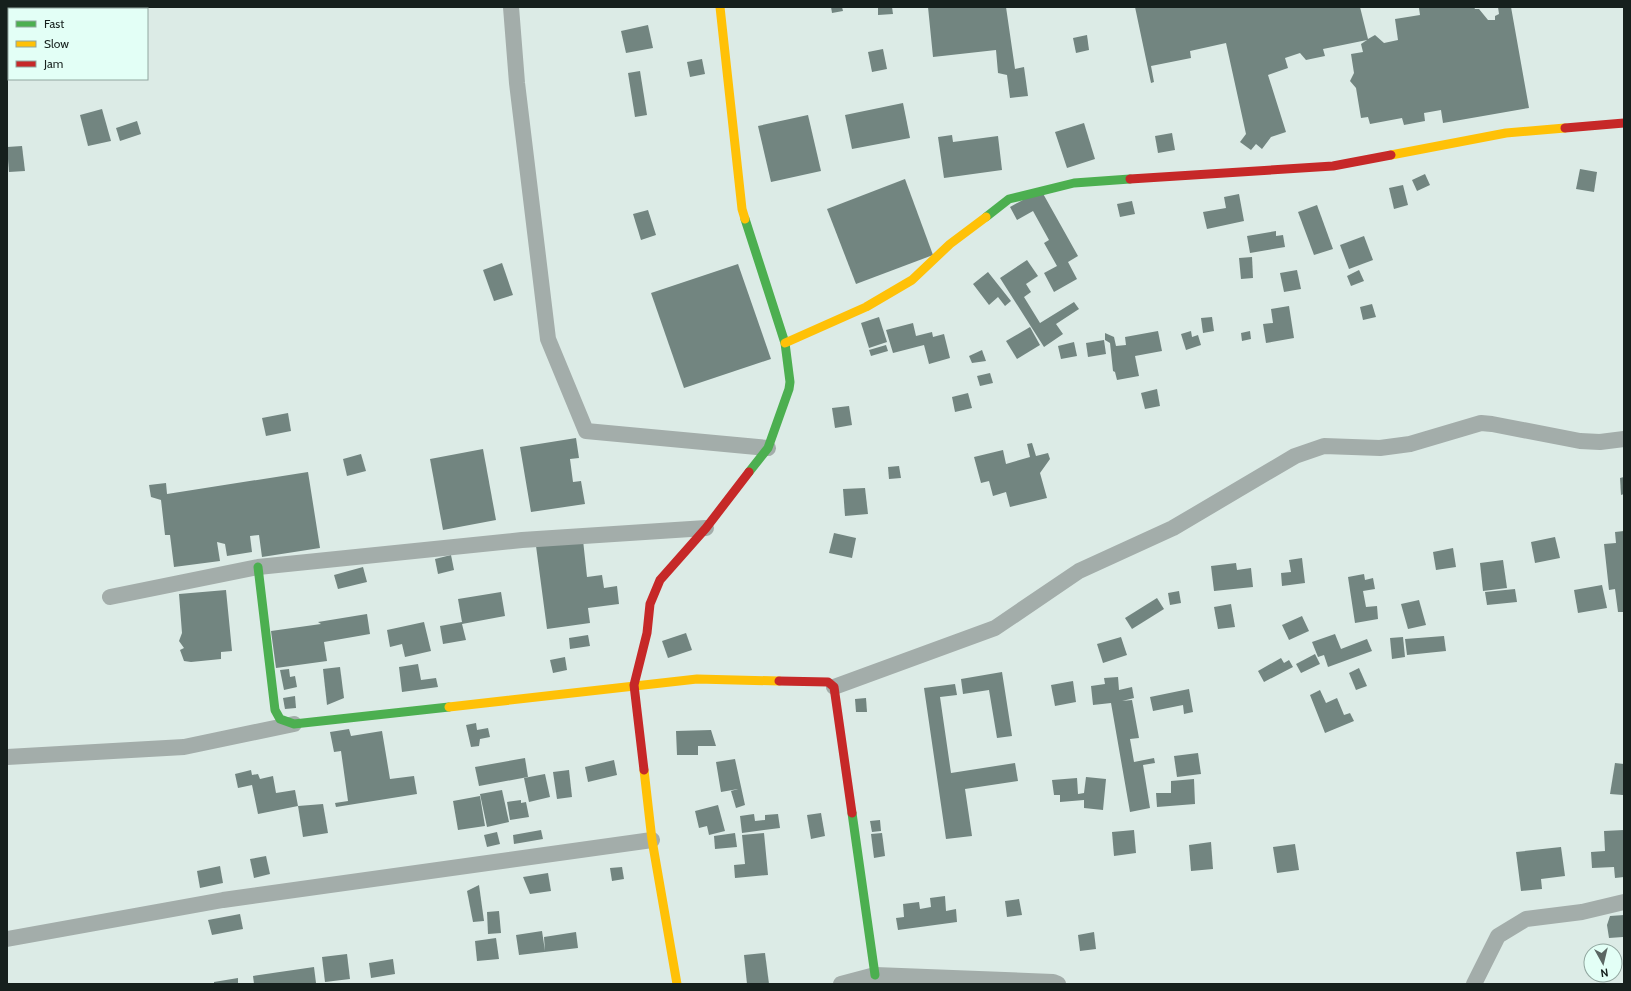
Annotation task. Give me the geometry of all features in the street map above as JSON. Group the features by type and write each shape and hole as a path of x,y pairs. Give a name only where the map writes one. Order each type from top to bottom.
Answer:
{"street":[{"path":"511,7 517,83 548,339 586,431 768,448"},
{"path":"677,984 652,840 634,685 647,633 650,604 660,580 706,528 768,448 789,389 790,382 785,343 742,209 720,7"},
{"path":"785,343 866,307 912,280 950,244 1010,199 1074,183 1333,166 1506,133 1624,123"},
{"path":"834,687 995,628 1079,571 1173,528 1295,456 1324,446 1380,448 1410,444 1481,423 1580,441 1600,442 1624,439"},
{"path":"110,597 258,567 522,540 706,528"},
{"path":"258,567 275,710 280,719 294,724"},
{"path":"7,757 184,747 294,724 697,679 828,682 834,687 875,975"},
{"path":"7,939 223,900 652,840"},
{"path":"1474,984 1498,936 1526,919 1582,912 1624,902"},
{"path":"841,984 875,975 1053,982 1058,984"}],"building":[{"path":"831,7 842,7 843,11 832,13"},
{"path":"878,7 892,7 893,14 878,15"},
{"path":"928,7 1006,7 1015,69 1024,67 1028,96 1010,98 1007,75 998,73 996,50 933,57"},
{"path":"1135,7 1360,7 1368,39 1375,35 1384,43 1398,40 1395,19 1420,15 1419,8 1474,7 1475,9 1479,9 1488,20 1495,20 1495,16 1499,14 1498,7 1511,7 1529,108 1443,123 1441,110 1424,113 1425,121 1404,125 1402,118 1370,124 1368,117 1361,118 1356,88 1350,81 1354,73 1351,54 1363,52 1361,44 1367,40 1323,49 1325,56 1306,60 1300,53 1285,58 1288,68 1268,75 1286,132 1271,137 1262,149 1256,144 1251,150 1240,142 1246,134 1226,43 1190,51 1191,58 1151,66 1154,82 1151,83"},
{"path":"648,25 653,48 626,53 621,31"},
{"path":"1087,35 1089,50 1076,53 1073,38"},
{"path":"883,49 887,69 872,72 868,52"},
{"path":"702,59 705,74 690,77 687,62"},
{"path":"640,71 647,115 635,117 628,73"},
{"path":"903,103 910,138 852,149 845,115"},
{"path":"102,109 111,141 88,146 80,115"},
{"path":"808,115 821,171 771,182 758,126"},
{"path":"137,121 141,134 120,141 116,128"},
{"path":"1084,123 1095,159 1067,168 1055,132"},
{"path":"1172,133 1175,150 1158,153 1155,136"},
{"path":"952,135 953,142 998,136 1002,170 944,178 938,137"},
{"path":"22,146 25,171 9,172 7,147"},
{"path":"1580,169 1597,172 1594,192 1576,189"},
{"path":"1425,174 1430,185 1417,191 1412,180"},
{"path":"905,179 933,255 856,284 827,209"},
{"path":"1403,185 1408,205 1394,209 1389,188"},
{"path":"1041,190 1078,256 1068,262 1077,279 1054,292 1044,273 1057,266 1044,243 1049,240 1033,211 1017,220 1010,207"},
{"path":"1239,194 1244,221 1207,229 1203,212 1226,208 1224,197"},
{"path":"1132,201 1135,214 1120,217 1117,204"},
{"path":"1317,205 1333,249 1314,255 1298,212"},
{"path":"648,210 656,235 641,240 633,214"},
{"path":"1276,231 1276,236 1283,235 1285,247 1250,253 1247,236"},
{"path":"1364,236 1373,260 1349,269 1340,245"},
{"path":"1252,257 1253,278 1241,279 1239,258"},
{"path":"1027,260 1038,276 1026,284 1031,292 1024,297 1040,323 1074,302 1079,309 1056,324 1063,334 1044,347 1000,278"},
{"path":"502,263 513,295 494,301 483,270"},
{"path":"738,264 771,359 684,388 651,293"},
{"path":"1297,270 1301,289 1284,292 1280,273"},
{"path":"1359,270 1364,281 1351,286 1347,276"},
{"path":"988,272 1011,301 1005,306 998,297 989,305 973,284"},
{"path":"1372,304 1376,317 1363,320 1360,307"},
{"path":"1289,306 1294,338 1266,343 1263,324 1273,323 1271,309"},
{"path":"879,317 887,342 869,348 861,323"},
{"path":"1212,317 1214,331 1203,333 1201,318"},
{"path":"913,323 916,336 932,332 933,337 944,334 950,358 929,364 924,345 893,353 886,330"},
{"path":"1030,327 1040,345 1017,359 1006,341"},
{"path":"1158,331 1162,351 1135,356 1139,376 1117,380 1115,372 1113,371 1110,343 1105,340 1105,333 1114,337 1116,346 1126,345 1125,337"},
{"path":"1191,331 1192,337 1198,335 1201,345 1186,350 1181,334"},
{"path":"1250,331 1251,339 1242,341 1241,333"},
{"path":"1104,340 1106,354 1088,357 1086,343"},
{"path":"1074,342 1077,356 1061,359 1058,346"},
{"path":"886,345 888,351 871,356 869,350"},
{"path":"982,350 986,361 972,363 969,356"},
{"path":"990,373 993,383 980,386 977,376"},
{"path":"1157,389 1160,406 1145,409 1141,393"},
{"path":"968,393 972,408 955,412 952,397"},
{"path":"849,406 852,425 835,428 832,408"},
{"path":"288,413 291,431 266,436 262,418"},
{"path":"576,438 579,458 570,459 573,482 581,481 585,504 531,512 520,447"},
{"path":"1032,443 1036,456 1048,453 1050,459 1040,473 1047,498 1010,507 1006,492 993,496 989,481 981,483 974,457 1003,450 1006,464 1030,457 1027,444"},
{"path":"483,449 496,520 443,530 430,459"},
{"path":"361,454 366,471 347,476 343,459"},
{"path":"899,466 901,478 889,479 888,467"},
{"path":"308,472 320,548 262,557 259,535 250,536 252,552 227,556 225,544 217,542 220,561 174,567 170,535 165,535 161,500 151,497 149,485 166,483 167,494"},
{"path":"1624,477 1624,494 1621,495 1620,478"},
{"path":"865,488 868,514 845,516 843,489"},
{"path":"1624,531 1624,612 1618,612 1615,589 1609,590 1604,544 1616,543 1615,532"},
{"path":"834,533 856,538 852,558 829,553"},
{"path":"1555,537 1560,558 1535,563 1531,542"},
{"path":"583,540 587,577 602,575 604,588 617,586 619,604 588,608 590,623 547,629 536,546"},
{"path":"1453,548 1456,567 1436,570 1433,552"},
{"path":"451,555 454,570 438,574 435,559"},
{"path":"1302,558 1305,583 1282,586 1281,573 1291,572 1289,560"},
{"path":"1503,560 1507,588 1483,591 1480,563"},
{"path":"1236,563 1237,570 1251,568 1253,587 1214,591 1211,566"},
{"path":"363,567 367,582 338,589 334,575"},
{"path":"1364,574 1365,580 1373,578 1375,589 1363,591 1366,607 1377,606 1378,619 1355,623 1348,577"},
{"path":"1602,585 1607,608 1578,613 1574,590"},
{"path":"1515,589 1517,602 1487,605 1485,592"},
{"path":"226,590 232,651 221,652 221,659 191,662 184,661 180,650 184,648 179,641 182,633 179,594"},
{"path":"1179,591 1181,603 1170,605 1168,593"},
{"path":"501,592 505,616 462,624 466,640 443,644 440,626 462,622 458,599"},
{"path":"1157,598 1164,609 1132,629 1125,618"},
{"path":"1419,600 1426,625 1408,629 1401,604"},
{"path":"1231,604 1235,627 1218,629 1214,607"},
{"path":"367,614 370,634 324,642 327,661 276,668 271,631 321,624 318,622"},
{"path":"1302,616 1309,631 1289,640 1282,625"},
{"path":"424,622 431,651 405,657 402,644 390,647 387,630"},
{"path":"686,633 692,650 668,658 662,641"},
{"path":"1335,634 1341,649 1367,639 1372,651 1328,667 1324,655 1318,657 1312,642"},
{"path":"588,635 590,646 570,649 569,638"},
{"path":"1444,636 1446,651 1407,655 1405,639"},
{"path":"1121,637 1127,655 1103,663 1097,644"},
{"path":"1403,637 1405,657 1392,659 1390,638"},
{"path":"1315,654 1320,664 1301,673 1296,664"},
{"path":"565,657 567,670 553,673 550,660"},
{"path":"1281,658 1284,663 1289,660 1293,667 1264,682 1258,671"},
{"path":"418,664 421,680 436,678 438,687 402,692 399,667"},
{"path":"340,667 344,698 327,705 323,669"},
{"path":"1359,668 1367,686 1356,690 1349,673"},
{"path":"289,669 290,677 295,676 297,687 284,690 280,670"},
{"path":"1002,672 1012,736 997,738 989,690 963,694 961,679"},
{"path":"1118,677 1119,690 1132,687 1134,698 1122,701 1132,700 1139,738 1130,739 1134,762 1154,758 1155,763 1143,765 1150,808 1130,812 1111,703 1093,705 1091,686 1105,684 1104,678"},
{"path":"1073,681 1076,702 1055,706 1051,685"},
{"path":"955,684 957,695 940,697 951,773 1015,763 1018,781 965,789 972,836 946,839 924,688"},
{"path":"1189,689 1193,712 1184,714 1183,705 1153,711 1150,697"},
{"path":"1320,690 1326,703 1337,698 1344,715 1350,713 1354,721 1325,733 1310,695"},
{"path":"295,696 296,708 285,709 283,698"},
{"path":"866,698 867,712 856,712 855,699"},
{"path":"476,723 477,730 488,728 490,737 480,739 479,746 471,747 466,725"},
{"path":"349,729 351,736 382,731 390,779 414,776 417,794 336,807 335,803 348,801 341,751 334,752 330,732"},
{"path":"711,730 716,746 698,746 698,755 677,755 676,731"},
{"path":"1198,753 1201,774 1177,777 1174,756"},
{"path":"525,758 528,777 479,786 475,767"},
{"path":"735,759 745,805 736,808 731,791 738,789 721,792 716,762"},
{"path":"614,760 617,775 588,782 585,767"},
{"path":"1615,763 1624,764 1623,795 1610,794"},
{"path":"251,770 252,775 258,774 260,779 273,776 276,793 295,790 298,806 258,814 252,785 238,788 235,774"},
{"path":"569,770 572,797 557,799 553,772"},
{"path":"545,774 550,797 529,802 524,778"},
{"path":"1086,777 1106,779 1103,810 1084,808 1084,800 1060,802 1060,795 1054,795 1052,780 1077,778 1078,794 1084,793"},
{"path":"1194,779 1195,804 1157,807 1156,793 1171,793 1171,781"},
{"path":"502,790 509,822 487,827 480,794"},
{"path":"480,796 485,826 458,830 453,801"},
{"path":"521,800 521,803 526,802 529,817 510,820 507,802"},
{"path":"323,804 328,833 303,837 298,806"},
{"path":"718,805 725,831 709,835 707,826 699,828 695,811"},
{"path":"821,813 825,836 811,839 807,815"},
{"path":"754,814 755,821 765,820 765,815 778,814 780,828 742,833 740,816"},
{"path":"880,820 881,831 872,832 870,821"},
{"path":"541,830 543,839 514,844 513,835"},
{"path":"1134,830 1136,853 1114,856 1112,832"},
{"path":"1624,830 1624,877 1615,878 1614,867 1592,868 1591,852 1605,851 1604,831"},
{"path":"497,832 500,844 487,847 484,835"},
{"path":"735,833 737,847 715,849 714,836"},
{"path":"764,833 768,875 735,878 734,865 745,864 742,835"},
{"path":"882,833 885,856 874,858 871,834"},
{"path":"1211,842 1213,869 1191,871 1189,845"},
{"path":"1295,844 1299,870 1277,873 1273,847"},
{"path":"1561,847 1565,876 1541,879 1542,889 1521,891 1516,852"},
{"path":"266,856 270,874 254,878 250,859"},
{"path":"220,866 223,883 200,888 197,871"},
{"path":"622,867 624,879 612,881 610,868"},
{"path":"548,873 551,891 530,894 523,877"},
{"path":"479,885 484,921 473,922 467,891"},
{"path":"945,896 946,911 956,909 957,922 898,930 896,918 904,917 903,904 919,902 920,909 931,907 930,898"},
{"path":"1019,899 1022,915 1007,917 1005,901"},
{"path":"499,911 501,933 488,934 487,912"},
{"path":"240,914 243,929 212,935 208,920"},
{"path":"1624,915 1623,937 1609,938 1607,925 1610,916"},
{"path":"542,931 545,951 544,937 576,932 578,948 519,955 516,935"},
{"path":"1094,932 1096,949 1080,951 1078,935"},
{"path":"496,938 499,959 477,961 475,941"},
{"path":"765,953 769,984 747,984 744,955"},
{"path":"347,954 350,979 325,982 322,957"},
{"path":"393,959 395,974 371,978 369,963"},
{"path":"314,967 316,983 254,984 253,976"},
{"path":"238,978 238,984 214,984 214,982"}],"traffic: fast":[{"path":"986,217 1009,199 1074,183 1130,179"},
{"path":"745,219 785,343 790,382 789,389 768,448 749,472"},
{"path":"258,567 275,710 280,719 294,724 449,707"},
{"path":"852,813 875,975"}],"traffic: slow":[{"path":"720,7 742,209 745,219"},
{"path":"1391,155 1506,133 1565,128"},
{"path":"785,343 866,307 912,280 950,244 986,217"},
{"path":"449,707 697,679 779,681"},
{"path":"644,770 652,840 677,984"}],"traffic: jam":[{"path":"1565,128 1624,123"},
{"path":"1130,179 1333,166 1391,155"},
{"path":"644,770 634,685 647,633 650,604 660,580 706,528 749,472"},
{"path":"779,681 828,682 834,687 852,813"}]}
